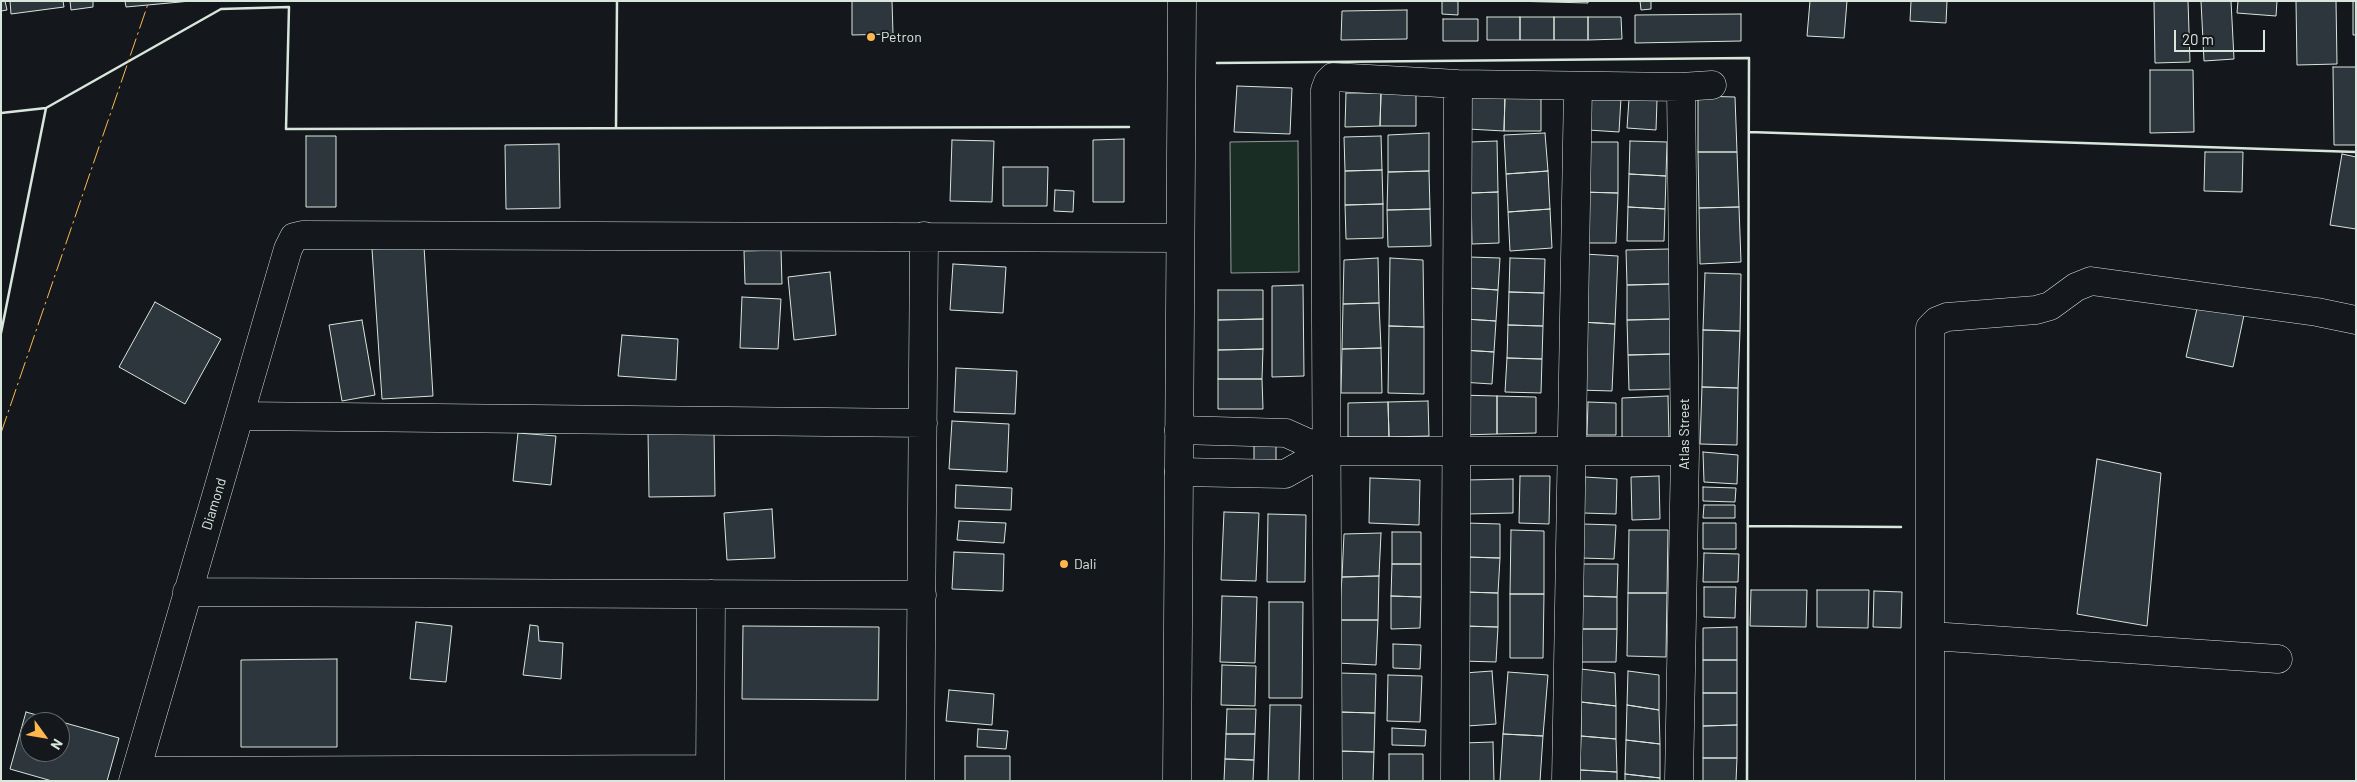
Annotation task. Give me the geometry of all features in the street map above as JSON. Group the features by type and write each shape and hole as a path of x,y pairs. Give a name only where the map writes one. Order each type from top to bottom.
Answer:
{"street":[{"path":"1177,781 1182,1"},
{"path":"1328,781 1324,90 1333,77 1458,84 1681,88 1712,85"},
{"path":"1455,781 1458,84"},
{"path":"1566,781 1578,86"},
{"name":"Atlas Street","path":"1679,781 1685,451 1681,88"},
{"name":"Diamond","path":"135,776 187,592 241,416 288,248 294,237 302,235 924,236"},
{"path":"920,781 924,236 1180,238"},
{"path":"1930,781 1930,328 1937,320 1947,317 2036,310 2050,306 2076,287 2091,281 2317,312 2356,320"},
{"path":"241,416 923,423"},
{"path":"1179,430 1286,433 1326,451 1685,451"},
{"path":"1179,472 1285,474 1326,451"},
{"path":"187,592 922,595"},
{"path":"135,776 710,775 710,594"},
{"path":"1931,636 2278,658"}],"green space":[{"path":"1298,141 1299,272 1231,273 1230,142"}],"building":[{"path":"1,1 5,1 7,10 1,11"},
{"path":"10,1 63,1 64,7 11,14"},
{"path":"70,1 93,1 93,7 71,10"},
{"path":"125,1 191,1 126,7"},
{"path":"852,1 892,1 893,34 852,35"},
{"path":"1442,1 1458,1 1458,15 1442,14"},
{"path":"1510,1 1588,1 1588,3"},
{"path":"1640,1 1651,1 1651,9 1641,10"},
{"path":"1810,1 1847,1 1844,38 1807,36"},
{"path":"1911,1 1947,1 1946,23 1910,21"},
{"path":"2154,1 2188,1 2190,62 2155,63"},
{"path":"2201,1 2231,1 2234,59 2204,61"},
{"path":"2238,1 2277,1 2276,16 2237,13"},
{"path":"2296,1 2336,1 2337,64 2297,65"},
{"path":"2353,1 2356,1 2356,35 2353,35"},
{"path":"1407,10 1407,39 1341,40 1342,11"},
{"path":"1741,14 1741,41 1635,43 1635,15"},
{"path":"1487,17 1520,17 1520,40 1487,40"},
{"path":"1520,17 1554,17 1554,40 1520,40"},
{"path":"1554,17 1588,17 1588,40 1554,40"},
{"path":"1588,17 1621,17 1622,39 1588,40"},
{"path":"1443,19 1478,19 1478,41 1443,41"},
{"path":"2333,67 2356,67 2356,145 2334,145"},
{"path":"2150,70 2193,70 2194,132 2150,133"},
{"path":"1237,86 1292,88 1290,134 1234,132"},
{"path":"1346,93 1381,93 1380,126 1345,127"},
{"path":"1381,93 1416,93 1416,126 1380,126"},
{"path":"1469,96 1505,96 1504,131 1468,129"},
{"path":"1505,96 1541,97 1541,131 1504,131"},
{"path":"1698,96 1735,97 1737,152 1698,152"},
{"path":"1590,97 1621,98 1619,132 1588,130"},
{"path":"1629,99 1657,100 1656,130 1627,128"},
{"path":"1429,133 1429,171 1388,172 1388,135"},
{"path":"1545,133 1548,171 1506,174 1504,135"},
{"path":"306,136 336,136 336,207 306,207"},
{"path":"1381,136 1382,170 1345,171 1344,137"},
{"path":"1124,139 1124,202 1093,202 1093,140"},
{"path":"952,140 994,141 992,202 950,201"},
{"path":"1497,141 1498,192 1471,193 1470,142"},
{"path":"1630,141 1667,142 1666,176 1629,174"},
{"path":"1581,142 1618,142 1618,193 1581,192"},
{"path":"559,144 560,208 506,209 505,145"},
{"path":"1698,152 1737,152 1739,207 1699,208"},
{"path":"2205,152 2243,152 2242,192 2204,191"},
{"path":"2342,154 2356,157 2356,229 2330,225"},
{"path":"1003,167 1048,167 1047,206 1003,206"},
{"path":"1382,170 1383,204 1345,205 1345,171"},
{"path":"1429,171 1430,209 1387,210 1388,172"},
{"path":"1548,171 1550,209 1508,212 1506,174"},
{"path":"1629,174 1666,176 1665,209 1628,207"},
{"path":"1055,190 1074,191 1073,212 1054,211"},
{"path":"1498,192 1499,243 1472,244 1471,193"},
{"path":"1581,192 1618,193 1616,243 1580,243"},
{"path":"1383,204 1383,238 1346,239 1345,205"},
{"path":"1628,207 1665,209 1664,241 1627,241"},
{"path":"1739,207 1741,262 1700,264 1699,208"},
{"path":"1430,209 1431,246 1388,247 1387,210"},
{"path":"1550,209 1552,248 1510,251 1508,212"},
{"path":"424,246 433,396 382,399 372,249"},
{"path":"1669,249 1670,284 1627,285 1626,250"},
{"path":"781,250 782,284 745,284 744,251"},
{"path":"1584,254 1618,256 1615,324 1581,322"},
{"path":"1469,257 1500,258 1498,290 1467,288"},
{"path":"1378,258 1379,303 1343,304 1344,260"},
{"path":"1390,258 1423,260 1424,327 1389,326"},
{"path":"1510,258 1545,259 1544,293 1509,292"},
{"path":"953,264 1006,267 1003,313 950,310"},
{"path":"830,272 836,335 794,340 788,277"},
{"path":"1705,273 1741,274 1740,331 1703,330"},
{"path":"1670,284 1671,319 1627,320 1627,285"},
{"path":"1303,285 1304,376 1272,377 1272,286"},
{"path":"1467,288 1498,290 1496,321 1465,319"},
{"path":"1218,290 1263,290 1263,319 1218,320"},
{"path":"1509,292 1544,293 1543,326 1508,325"},
{"path":"742,297 781,299 778,349 740,348"},
{"path":"155,302 221,339 185,404 119,367"},
{"path":"1379,303 1381,348 1342,349 1343,304"},
{"path":"2198,304 2244,315 2233,367 2186,357"},
{"path":"1263,319 1263,349 1218,350 1218,320"},
{"path":"1465,319 1496,321 1494,352 1463,350"},
{"path":"1671,319 1671,354 1628,355 1627,320"},
{"path":"362,320 375,395 342,401 329,325"},
{"path":"1581,322 1615,324 1612,391 1578,390"},
{"path":"1508,325 1543,326 1542,359 1507,358"},
{"path":"1389,326 1424,327 1424,394 1388,393"},
{"path":"1703,330 1740,331 1738,388 1702,387"},
{"path":"622,335 678,339 676,380 618,376"},
{"path":"1381,348 1382,393 1341,393 1342,349"},
{"path":"1263,349 1262,379 1218,379 1218,350"},
{"path":"1463,350 1494,352 1492,384 1461,382"},
{"path":"1671,354 1672,389 1629,390 1628,355"},
{"path":"1507,358 1542,359 1541,393 1505,392"},
{"path":"956,368 1017,371 1015,414 954,412"},
{"path":"1218,379 1262,379 1263,409 1218,409"},
{"path":"1702,387 1738,388 1737,445 1700,444"},
{"path":"1458,395 1497,396 1497,434 1459,435"},
{"path":"1497,396 1536,397 1536,433 1497,434"},
{"path":"1668,396 1669,438 1622,439 1622,398"},
{"path":"1428,401 1429,436 1389,437 1388,402"},
{"path":"1388,402 1389,437 1348,437 1348,403"},
{"path":"1588,402 1616,403 1616,435 1587,435"},
{"path":"952,421 1009,424 1007,472 949,469"},
{"path":"648,431 714,431 715,496 649,497"},
{"path":"518,433 556,436 551,485 513,481"},
{"path":"1254,444 1276,444 1276,461 1254,462"},
{"path":"1703,452 1738,455 1737,484 1704,482"},
{"path":"2097,459 2161,473 2147,626 2077,614"},
{"path":"1520,476 1550,476 1549,524 1519,523"},
{"path":"1659,476 1660,519 1632,520 1631,477"},
{"path":"1585,477 1617,479 1616,514 1583,513"},
{"path":"1370,478 1420,480 1419,525 1369,523"},
{"path":"1513,479 1513,513 1466,514 1466,480"},
{"path":"956,485 1012,488 1011,510 955,508"},
{"path":"1703,487 1736,488 1735,502 1703,501"},
{"path":"1704,505 1735,505 1735,518 1703,518"},
{"path":"772,509 775,558 727,560 724,513"},
{"path":"1224,512 1259,513 1256,581 1221,580"},
{"path":"1268,514 1306,515 1305,582 1267,582"},
{"path":"959,521 1006,523 1004,543 957,540"},
{"path":"1466,523 1500,524 1500,558 1465,557"},
{"path":"1703,523 1736,523 1736,549 1703,549"},
{"path":"1583,524 1616,525 1614,559 1582,558"},
{"path":"1511,530 1544,531 1544,594 1510,594"},
{"path":"1629,530 1668,530 1667,593 1628,593"},
{"path":"1392,532 1421,532 1421,564 1392,564"},
{"path":"1381,533 1379,576 1342,577 1344,534"},
{"path":"954,552 1004,554 1003,591 952,589"},
{"path":"1704,553 1739,554 1738,582 1703,582"},
{"path":"1465,557 1500,558 1498,593 1464,592"},
{"path":"1392,564 1421,564 1421,597 1391,596"},
{"path":"1579,564 1618,564 1617,597 1578,596"},
{"path":"1379,576 1378,620 1339,620 1342,577"},
{"path":"1704,587 1736,587 1735,618 1704,617"},
{"path":"1751,590 1807,590 1806,627 1750,626"},
{"path":"1817,590 1869,590 1868,628 1817,627"},
{"path":"1874,591 1902,592 1901,628 1873,627"},
{"path":"1464,592 1498,593 1498,627 1463,626"},
{"path":"1628,593 1667,593 1666,657 1627,656"},
{"path":"1510,594 1544,594 1543,658 1510,658"},
{"path":"1222,596 1257,597 1255,663 1220,662"},
{"path":"1391,596 1421,597 1420,628 1391,629"},
{"path":"1578,596 1617,597 1617,629 1578,629"},
{"path":"1269,602 1303,602 1302,698 1269,698"},
{"path":"1339,620 1378,620 1376,665 1337,663"},
{"path":"416,622 452,626 446,682 410,679"},
{"path":"530,625 538,626 539,641 563,643 561,679 523,675"},
{"path":"743,626 879,627 878,700 742,699"},
{"path":"1463,626 1498,627 1496,662 1462,661"},
{"path":"1737,627 1737,660 1703,660 1703,628"},
{"path":"1578,629 1617,629 1616,662 1577,662"},
{"path":"1393,644 1421,645 1420,669 1393,668"},
{"path":"337,659 337,747 241,747 241,660"},
{"path":"1703,660 1737,660 1737,693 1703,693"},
{"path":"1222,665 1256,666 1255,706 1221,705"},
{"path":"1581,669 1615,673 1616,706 1581,702"},
{"path":"1492,671 1496,724 1467,726 1464,673"},
{"path":"1628,671 1659,675 1659,710 1627,705"},
{"path":"1508,672 1548,675 1543,736 1503,734"},
{"path":"1339,673 1376,674 1375,713 1338,712"},
{"path":"1388,675 1422,676 1420,722 1387,721"},
{"path":"949,690 994,694 992,725 946,721"},
{"path":"1703,693 1737,693 1737,725 1703,726"},
{"path":"1581,702 1616,706 1616,739 1581,736"},
{"path":"1270,705 1301,705 1299,781 1268,781"},
{"path":"1627,705 1659,710 1660,744 1626,740"},
{"path":"1227,709 1256,709 1255,734 1226,734"},
{"path":"1338,712 1375,713 1374,752 1337,751"},
{"path":"70,724 119,738 107,781 52,781 10,769 20,733 20,762 70,762"},
{"path":"1737,725 1737,758 1703,758 1703,726"},
{"path":"1392,728 1426,730 1425,746 1392,745"},
{"path":"978,729 1008,731 1006,749 977,747"},
{"path":"1226,734 1255,734 1254,760 1225,759"},
{"path":"1503,734 1543,736 1540,781 1500,781"},
{"path":"1581,736 1616,739 1617,772 1580,770"},
{"path":"1626,740 1660,744 1660,778 1625,774"},
{"path":"1493,742 1494,781 1464,781 1463,743"},
{"path":"1337,751 1374,752 1373,781 1336,781"},
{"path":"1389,754 1423,754 1423,781 1389,781"},
{"path":"965,756 1010,756 1010,781 965,781"},
{"path":"1703,758 1737,758 1736,781 1703,781"},
{"path":"1225,759 1254,760 1253,781 1224,781"},
{"path":"1580,770 1617,772 1617,781 1580,781"},
{"path":"1625,774 1660,778 1660,781 1625,781"}],"wall":[{"path":"616,128 617,1"},
{"path":"1,113 46,108 221,9 289,7 286,129 1129,127"},
{"path":"1217,63 1749,58 1747,781"},
{"path":"1,333 46,108"},
{"path":"1749,132 2356,152"},
{"path":"1748,526 1901,527"}],"power":[{"path":"1,433 149,1"}],"place":[{"name":"Petron","path":"871,37"},
{"name":"Dali","path":"1064,564"}]}
